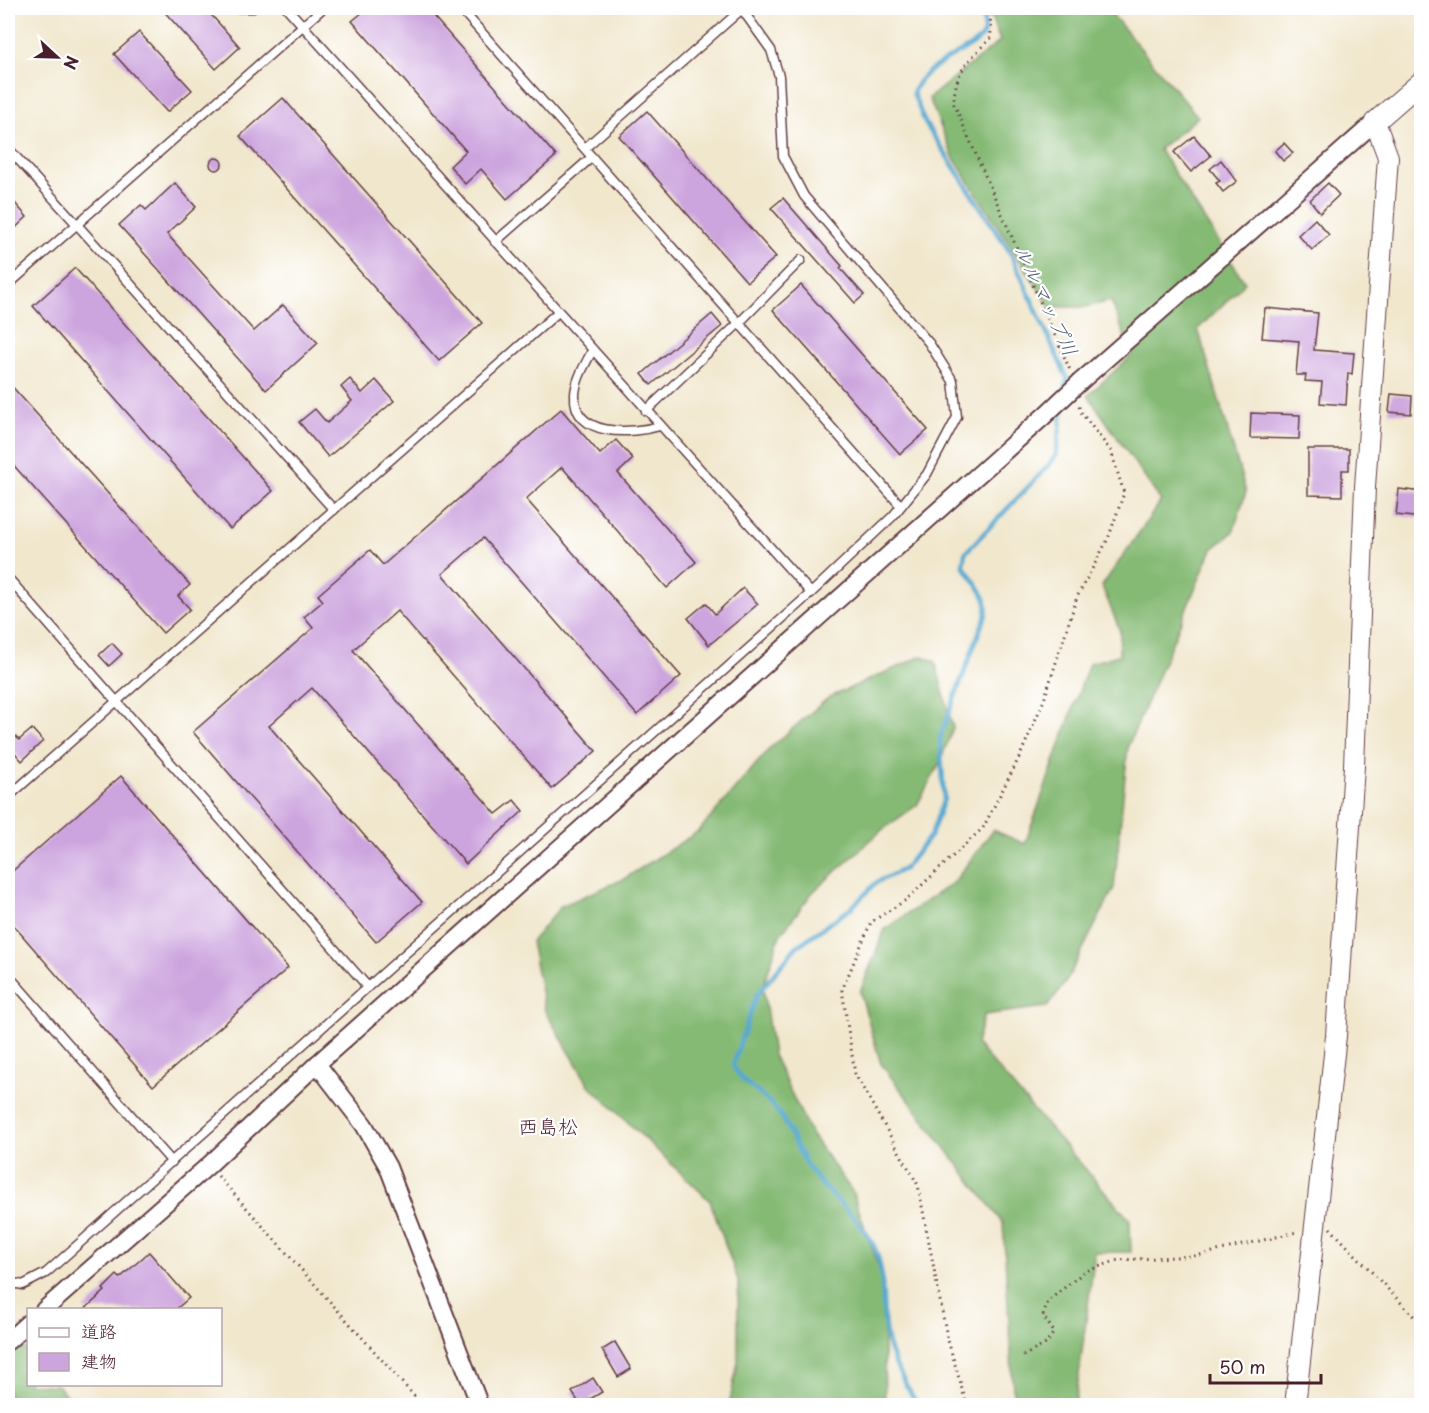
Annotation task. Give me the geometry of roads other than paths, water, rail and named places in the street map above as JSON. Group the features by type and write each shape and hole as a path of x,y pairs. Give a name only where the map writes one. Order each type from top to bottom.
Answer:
{"street":[{"path":"46,1308 1043,417 1076,381 1422,81"},
{"path":"1295,1406 1336,1036 1354,766 1365,487 1388,157 1375,122"},
{"path":"317,1064 364,1125 388,1167 480,1406"},
{"path":"8,1341 27,1324"}],"lane":[{"path":"229,8 253,8"},
{"path":"287,8 557,313 811,593"},
{"path":"8,285 323,8"},
{"path":"460,8 901,506"},
{"path":"8,1282 24,1285 46,1273 811,593 901,506 927,474 957,417 953,381 929,343 804,196 783,156 779,76 771,50 742,8 585,148"},
{"path":"8,148 334,510"},
{"path":"495,242 592,157"},
{"path":"646,411 739,323 801,260"},
{"path":"8,797 557,313"},
{"path":"592,351 579,378 575,395 577,409 584,420 611,430 631,432 660,426"},
{"path":"8,578 368,987"},
{"path":"8,975 172,1162"}],"waterway":[{"name":"ルルマップ川","path":"979,8 985,27 979,40 927,73 913,93 925,123 1010,252 1067,378 1065,389"},
{"name":"ルルマップ川","path":"918,1406 897,1368 888,1344 885,1332 882,1280 878,1256 873,1244 859,1223 808,1167 780,1114 741,1077 733,1065 756,996 796,947 850,909 877,882 904,869 931,835 944,799 940,737 987,610 983,595 963,565 965,553 1056,455 1063,407"}],"district":[{"name":"西島松","path":"548,1126"}]}
